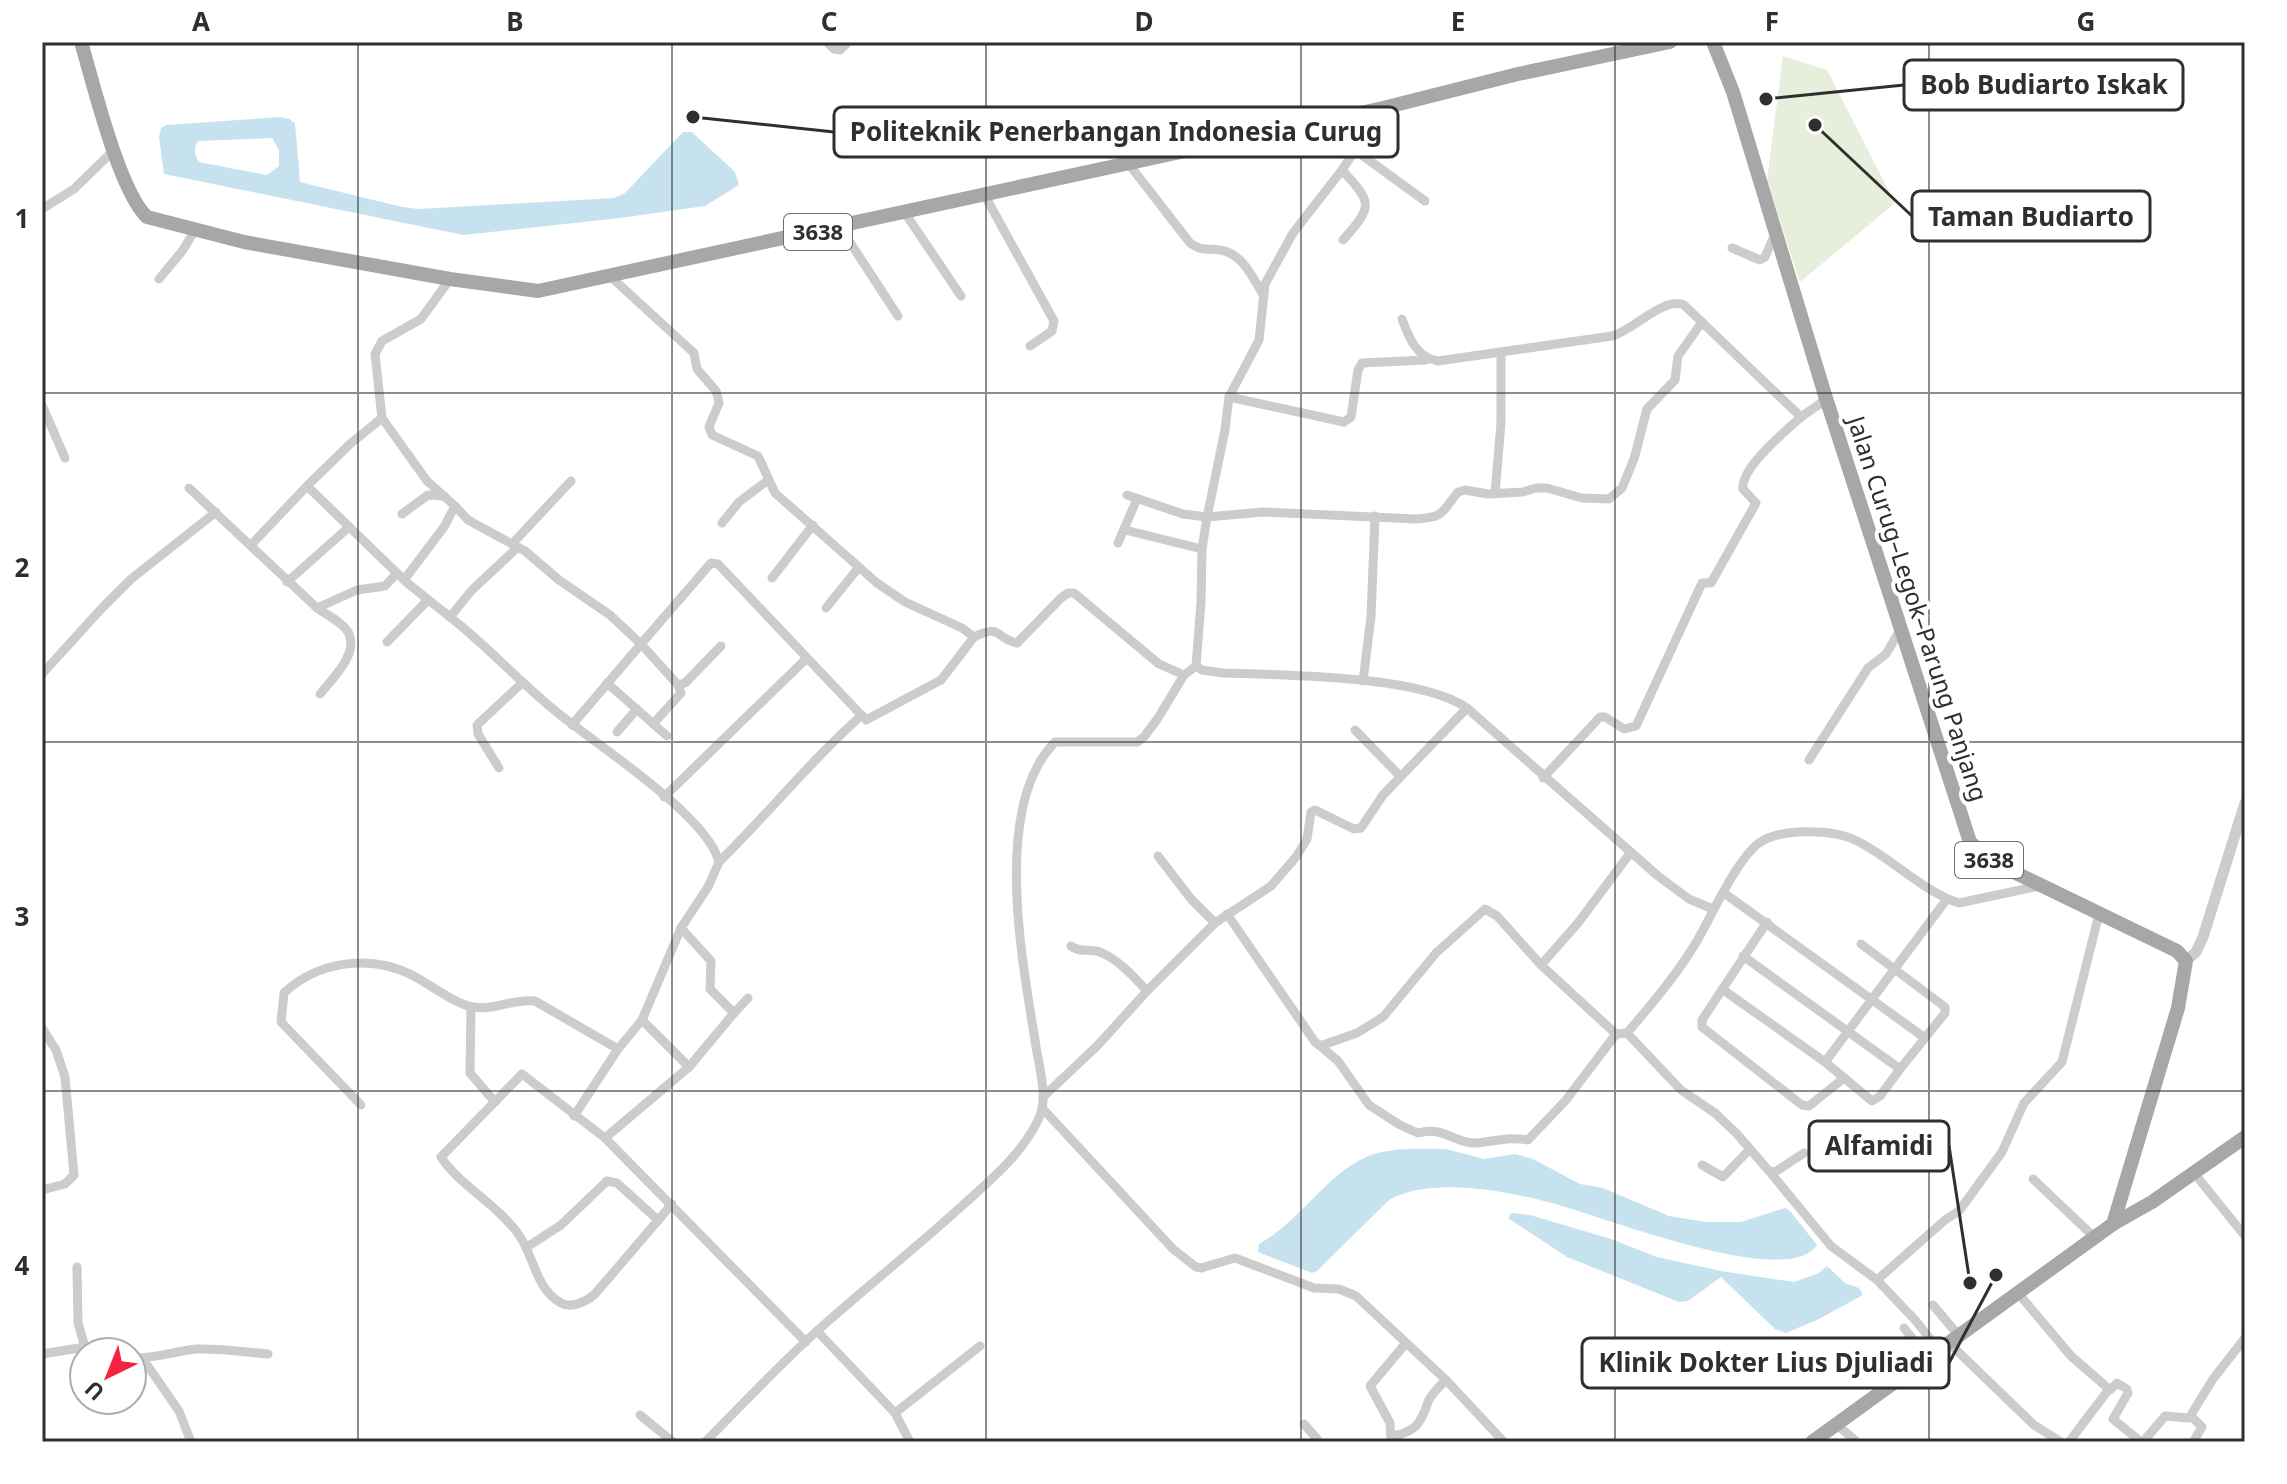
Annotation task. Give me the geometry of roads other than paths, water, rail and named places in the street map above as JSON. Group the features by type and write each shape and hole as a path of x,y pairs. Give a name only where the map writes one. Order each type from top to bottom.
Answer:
{"main road":[{"name":"3638","path":"81,42 130,193 143,213 156,221 244,242 450,279 538,291 985,196 1670,42"},
{"name":"Jalan Curug–Legok–Parung Panjang","path":"1713,42 1733,92 1825,395 1970,842 1990,860 2177,951 2186,961"},
{"path":"2113,1224 2178,1008 2186,961"},
{"path":"1812,1442 2090,1240 2152,1202 2245,1137"}],"street":[{"path":"827,42 840,50 848,42"},
{"path":"705,1442 817,1331 986,1184 1026,1142 1043,1109 1028,997 1017,877 1016,836 1033,774 1055,742 1128,743 1144,737 1184,675 1196,666 1202,549 1207,517 1229,397 1259,340 1265,284 1293,233 1342,170 1383,108"},
{"path":"42,209 74,189 114,150"},
{"path":"1355,150 1425,201"},
{"path":"1128,163 1190,243 1202,251 1219,250 1239,259 1264,296"},
{"path":"1342,170 1364,194 1366,204 1359,221 1343,240"},
{"path":"985,196 1054,321 1052,331 1030,346"},
{"path":"905,213 961,296"},
{"path":"840,227 898,316"},
{"path":"159,279 195,230"},
{"path":"1732,248 1760,260 1765,257 1776,231"},
{"path":"611,277 694,353 697,369 716,391 718,398 710,432 718,439 758,456 775,493 859,567 905,602 962,628 974,637"},
{"path":"450,279 421,319 394,333 377,347 375,354 382,418 427,481 468,520 515,546 610,615 678,685 681,693 653,724"},
{"path":"1229,397 1344,422 1351,417 1358,370 1362,363 1449,360 1626,332 1669,302 1684,305 1801,417"},
{"path":"1402,319 1410,338 1426,360"},
{"path":"1127,495 1183,514 1207,517 1263,512 1437,517 1461,491 1495,493 1547,488 1582,498 1613,498 1622,488 1634,459 1647,409 1662,397 1675,380 1678,356 1702,322"},
{"path":"1495,493 1501,423 1501,352"},
{"path":"1543,778 1600,717 1624,729 1636,726 1702,583 1711,583 1756,503 1743,489 1744,477 1769,447 1821,403 1825,395"},
{"path":"42,405 65,458"},
{"path":"251,545 350,444 382,418"},
{"path":"722,523 752,490 768,480"},
{"path":"450,617 571,481"},
{"path":"307,486 427,601 450,617 572,725 697,825 710,840 719,862"},
{"path":"189,488 287,582 343,626 350,640 347,660 320,694"},
{"path":"402,514 428,495 444,496"},
{"path":"1118,543 1137,499"},
{"path":"317,608 347,593 385,586 400,577 444,527 455,506"},
{"path":"42,674 131,579 216,512"},
{"path":"1363,681 1371,617 1375,516"},
{"path":"772,578 813,525"},
{"path":"287,582 349,527"},
{"path":"1125,530 1202,549"},
{"path":"572,725 713,563 726,569 806,659 866,720 941,680 974,637 993,631 1017,643 1068,593 1074,593 1159,664 1184,675"},
{"path":"826,608 859,567"},
{"path":"387,642 427,601"},
{"path":"1809,760 1860,679 1874,662 1886,654 1900,630"},
{"path":"678,685 685,683 721,646"},
{"path":"664,797 806,659"},
{"path":"1196,666 1223,673 1363,681 1450,697 1467,708 1658,876 1689,899 1713,909"},
{"path":"499,768 478,734 477,725 522,683"},
{"path":"607,683 667,736"},
{"path":"1043,1097 1098,1045 1215,923 1271,886 1307,839 1311,812 1315,810 1354,829 1361,828 1383,795 1467,708"},
{"path":"617,732 637,709"},
{"path":"574,1116 618,1049 642,1020 681,928 708,887 719,862 777,804 815,758 862,715"},
{"path":"1355,730 1400,776"},
{"path":"2186,961 2196,952 2203,937 2241,826 2245,803"},
{"path":"1227,914 1318,1044 1338,1061 1369,1105 1418,1133 1432,1129 1473,1143 1516,1137 1528,1140 1676,974 1713,909 1761,842 1792,833 1810,832 1852,838 1947,899 1962,903 2039,886"},
{"path":"1541,965 1578,923 1631,852"},
{"path":"1158,856 1191,899 1215,923"},
{"path":"1724,893 1925,1038"},
{"path":"1825,1062 1947,899"},
{"path":"1318,1044 1357,1033 1383,1017 1436,953 1485,909 1497,916 1541,965 1681,1090 1715,1113 1785,1188 1831,1246 1877,1280 1916,1321 2034,1425 2061,1442"},
{"path":"1877,1280 1959,1211 2002,1152 2024,1103 2062,1062 2099,914"},
{"path":"1767,922 1702,1020 1702,1027 1795,1100 1809,1106 1844,1078"},
{"path":"681,928 711,961 710,989 734,1013"},
{"path":"1722,989 1825,1062 1872,1101 1880,1096 1945,1013 1945,1007 1861,944"},
{"path":"1071,946 1083,952 1101,952 1115,960 1147,991"},
{"path":"1743,956 1900,1069"},
{"path":"361,1105 282,1025 284,993 294,983 320,970 362,963 408,973 471,1007 535,1001 618,1049"},
{"path":"605,1138 689,1067 748,998"},
{"path":"471,1007 469,1071 495,1102"},
{"path":"642,1020 689,1067"},
{"path":"42,1028 56,1050 65,1077 74,1175 65,1184 42,1190"},
{"path":"672,1204 595,1294 576,1304 562,1303 545,1288 527,1247 507,1219 441,1157 522,1074 605,1138 672,1204 806,1342"},
{"path":"1043,1109 1173,1249 1196,1267 1235,1258 1314,1288 1350,1292 1446,1380 1504,1442"},
{"path":"1702,1165 1723,1177 1750,1149"},
{"path":"1769,1171 1775,1172 1804,1153"},
{"path":"2194,1173 2245,1236"},
{"path":"2033,1179 2081,1223 2091,1234 2090,1240"},
{"path":"527,1247 561,1225 607,1181 617,1183 658,1220"},
{"path":"77,1267 78,1323 82,1336"},
{"path":"2018,1293 2071,1356 2110,1390"},
{"path":"1933,1305 1944,1346"},
{"path":"1904,1328 1944,1346"},
{"path":"817,1331 895,1413 910,1442"},
{"path":"2069,1442 2118,1383 2128,1393 2113,1419 2142,1442 2165,1416 2187,1419 2245,1338"},
{"path":"1406,1343 1370,1386 1390,1423 1391,1439 1419,1424 1428,1409 1428,1401 1446,1380"},
{"path":"895,1413 980,1346"},
{"path":"148,1356 199,1349 268,1354"},
{"path":"42,1354 68,1350"},
{"path":"148,1372 179,1411 191,1442"},
{"path":"640,1415 673,1442"},
{"path":"2191,1416 2202,1427 2193,1442"},
{"path":"1304,1424 1317,1439 1316,1442"},
{"path":"1837,1425 1857,1442"}],"water":[{"path":"280,117 289,119 295,123 300,182 419,209 614,198 625,193 683,132 692,132 735,172 739,185 705,206 463,235 164,174 159,137 161,128 166,125","holes":["272,138 279,150 279,166 267,175 199,162 195,152 198,141"]},
{"path":"1446,1149 1484,1159 1515,1154 1533,1159 1580,1184 1603,1188 1669,1216 1706,1222 1741,1222 1785,1208 1817,1245 1799,1257 1769,1260 1730,1255 1544,1201 1486,1190 1444,1187 1406,1193 1389,1200 1312,1273 1258,1252 1259,1244 1274,1235 1327,1184 1356,1163 1389,1151"},
{"path":"1511,1213 1530,1215 1611,1239 1657,1257 1721,1271 1794,1282 1819,1273 1827,1266 1845,1283 1859,1288 1862,1293 1819,1319 1786,1333 1775,1329 1721,1277 1688,1301 1679,1302 1567,1257 1508,1218"}],"place":[{"name":"Bob Budiarto Iskak","path":"1766,99"},
{"name":"Politeknik Penerbangan Indonesia Curug","path":"693,117"},
{"name":"Taman Budiarto","path":"1815,125"},
{"name":"Klinik Dokter Lius Djuliadi","path":"1996,1275"},
{"name":"Alfamidi","path":"1970,1283"}]}
